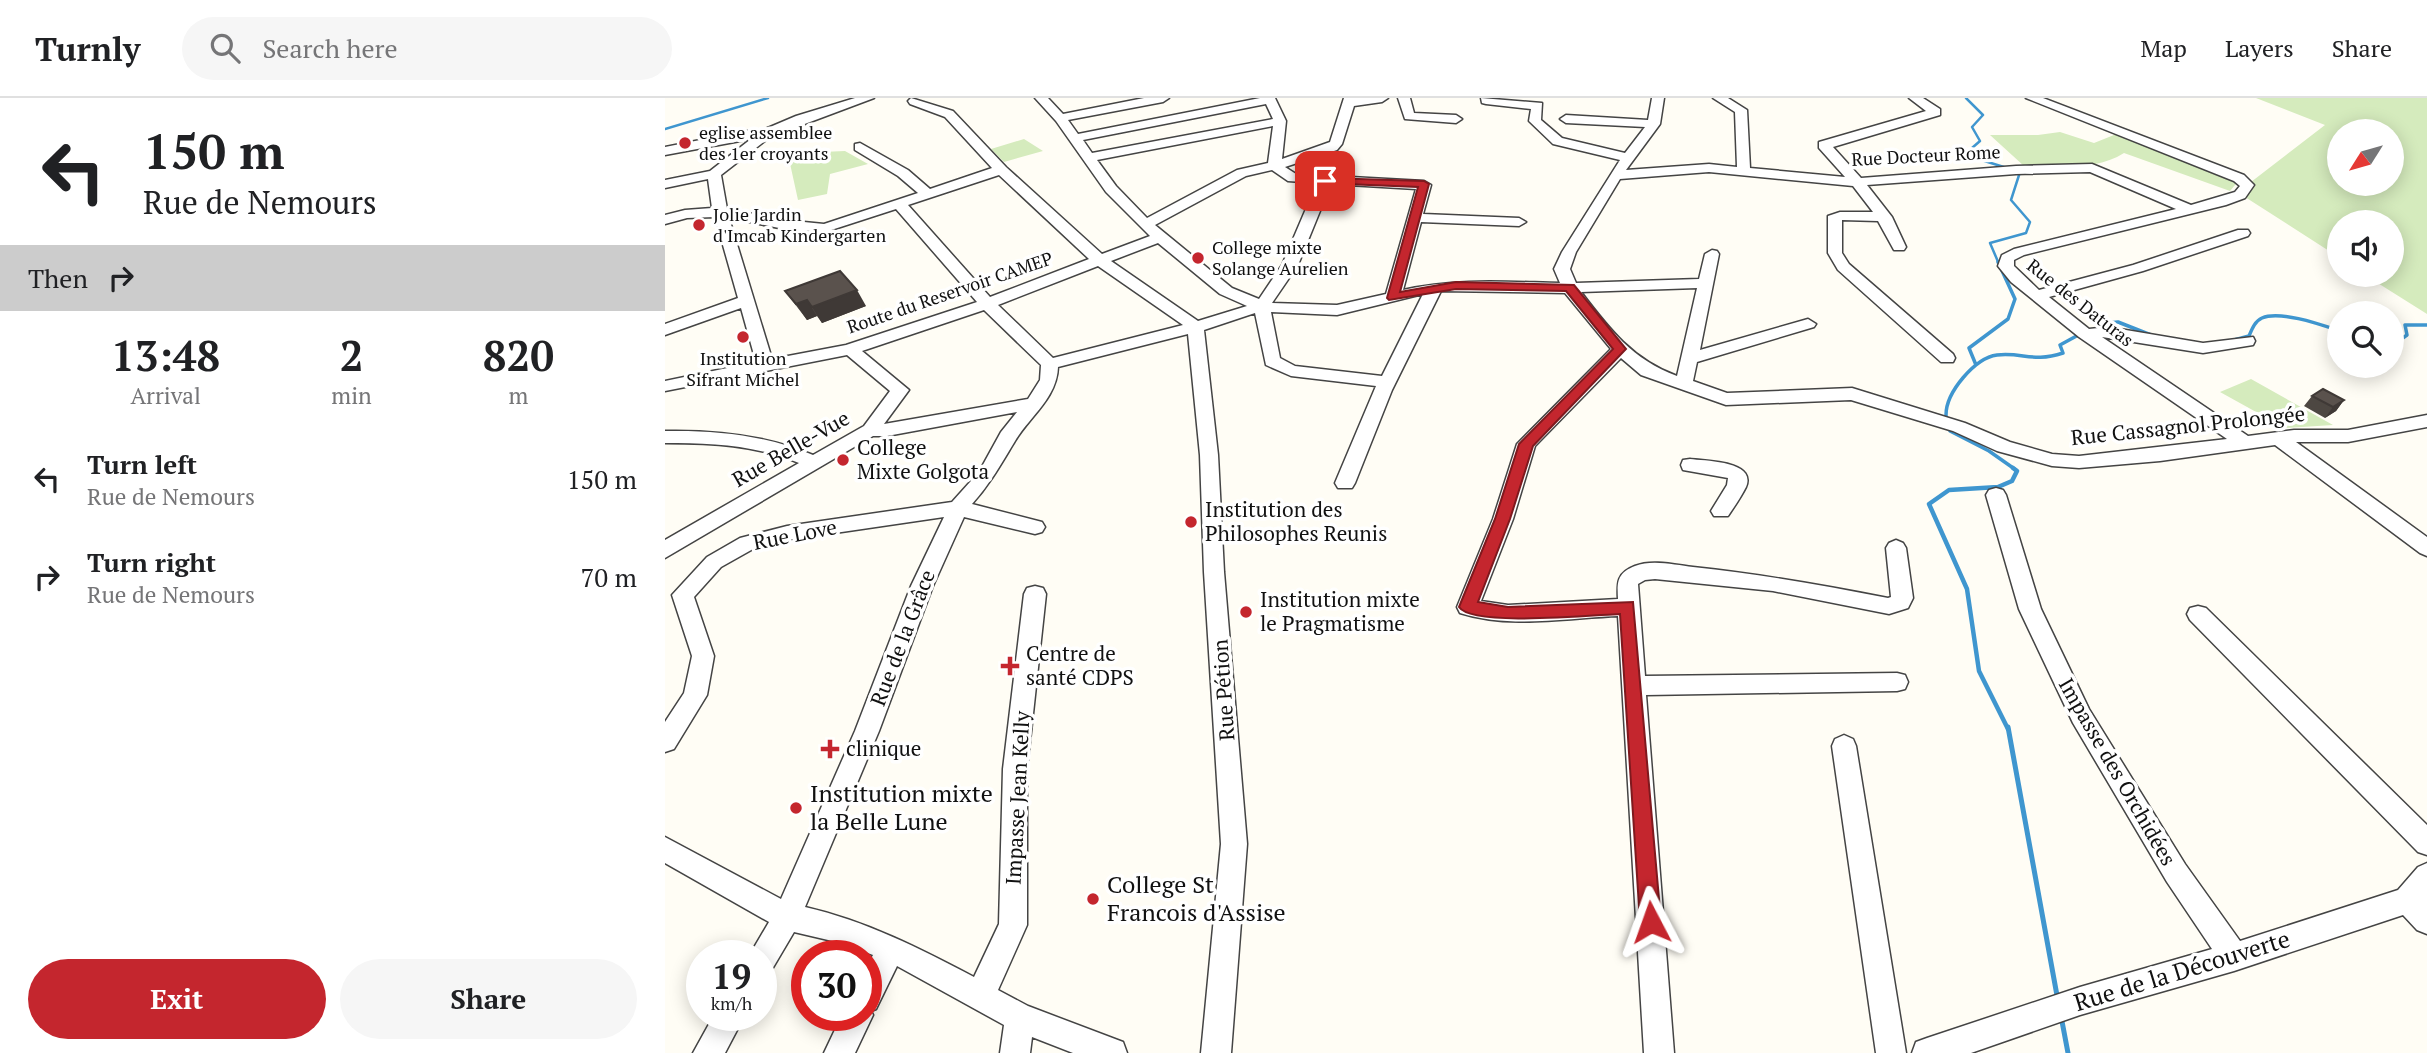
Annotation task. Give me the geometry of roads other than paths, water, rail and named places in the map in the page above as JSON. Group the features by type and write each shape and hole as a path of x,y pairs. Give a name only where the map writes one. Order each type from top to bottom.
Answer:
{"street":[{"path":"665,184 714,174 765,134 800,119 868,98"},
{"path":"1060,118 1163,98"},
{"path":"1146,225 1195,196 1242,173 1274,166 1336,144 1350,100 1382,98"},
{"path":"1404,98 1409,116 1457,119"},
{"path":"1658,98 1654,124 1615,175 1569,252 1563,269 1570,288 1620,349 1647,371 1684,385 1712,254"},
{"path":"1719,98 1741,110 1745,160 1743,171"},
{"path":"1899,247 1885,217 1859,182 1824,145 1936,112 1915,98"},
{"name":"Rue des Daturas","path":"2032,98 2239,178 2247,185 2240,195 2190,210 2019,252 2007,258 2006,266 2016,279 2085,334 2246,444"},
{"path":"1048,99 1111,189 1146,225 1226,291 1262,306 1337,310 1436,288 1570,288 1705,283"},
{"path":"1075,138 1268,99 1280,121 1274,166"},
{"path":"914,101 949,114 1001,170 1099,260 1196,327"},
{"path":"1484,102 1538,106 1535,121 1558,141 1630,158"},
{"path":"1566,119 1654,124"},
{"path":"1089,158 1280,121"},
{"path":"665,151 745,135 765,134"},
{"path":"860,147 903,173 926,193"},
{"path":"1274,166 1293,178 1420,182 1424,186 1393,298"},
{"name":"Rue Docteur Rome","path":"1615,175 1709,169 1859,182 2092,168 2190,210"},
{"path":"665,220 694,211 720,211 808,229 845,223 926,193 1001,170"},
{"path":"714,174 720,211 766,366"},
{"path":"898,203 986,304 1050,364 1196,327 1262,306 1290,265 1325,181"},
{"path":"1885,217 1840,216 1833,219 1836,257 1843,267 1947,358"},
{"path":"1416,218 1519,222"},
{"path":"2038,295 2138,268 2243,233"},
{"name":"Route du Reservoir CAMEP","path":"665,386 849,349 986,304 1160,237"},
{"path":"1345,483 1388,382 1436,288"},
{"path":"665,330 747,300"},
{"path":"1262,306 1272,361 1291,372 1388,382"},
{"path":"1689,359 1808,324"},
{"name":"Rue Pétion","path":"1196,327 1209,455 1214,572 1234,844 1216,1053"},
{"path":"2085,334 2108,332 2209,348 2247,341"},
{"path":"849,349 900,390 870,430"},
{"path":"1620,349 1526,444 1503,519 1468,607 1508,613 1628,607"},
{"name":"Rue de la Grâce","path":"773,940 787,917 867,731 922,586 958,508 986,476 1008,436 1049,380 1050,364"},
{"name":"Rue Cassagnol Prolongée","path":"1684,385 1726,399 1852,394 1958,427 2004,447 2052,460 2079,462 2246,444 2278,438 2348,436 2427,421"},
{"name":"Rue Belle-Vue","path":"665,550 870,430 887,430 1033,404"},
{"path":"665,437 730,437 772,446 813,462"},
{"path":"2278,438 2427,548"},
{"path":"1690,465 1735,473 1738,476 1737,485 1721,511"},
{"name":"Impasse des Orchidées","path":"1996,495 2029,609 2081,716 2176,873 2234,957"},
{"path":"958,508 1035,527"},
{"name":"Rue Love","path":"665,743 695,695 703,656 683,596 714,562 747,543 787,533 958,508"},
{"path":"1659,1053 1627,580 1640,572 1655,571 1773,583 1895,605 1902,598 1896,548"},
{"name":"Impasse Jean Kelly","path":"980,996 1013,925 1015,768 1035,594"},
{"path":"2198,614 2427,843"},
{"path":"1636,686 1897,682"},
{"path":"1844,746 1872,948 1891,1053"},
{"path":"665,849 787,917 841,929 891,948 1020,1018 1112,1053"},
{"path":"2427,876 2407,900 2427,920"},
{"name":"Rue de la Découverte","path":"1927,1053 2080,1001 2234,957 2407,900"},
{"path":"882,966 891,948"},
{"path":"1015,1053 1020,1018"},
{"path":"708,1053 721,1031"},
{"path":"839,1053 850,1031"}],"waterway":[{"path":"665,129 768,98"},
{"path":"1966,98 1983,115 1972,127 1980,141 1972,148 1978,159 2020,172 2011,200 2030,222 2026,233 1990,243 1999,264"},
{"path":"1976,365 1969,348 2008,319 2015,299 1998,262"},
{"path":"2234,340 2249,336 2257,321 2270,316 2301,319 2327,327"},
{"path":"2108,329 2112,327 2108,323 2118,322 2151,335"},
{"path":"2404,337 2407,335 2405,325 2427,325"},
{"path":"2016,470 1989,451 1950,431 1946,415 1951,396 1971,369 1988,357 2006,354 2053,356 2063,353 2060,345 2082,333"},
{"path":"2008,729 1979,671 1967,589 1929,504 1949,490 1998,487 2012,481 2017,471 2013,468"},
{"path":"2008,727 2058,1001"},
{"path":"2061,1016 2068,1053"}],"place":[{"name":"eglise assemblee des 1er croyants","path":"685,143"},
{"name":"Jolie Jardin d'Imcab Kindergarten","path":"699,225"},
{"name":"College mixte Solange Aurelien","path":"1198,258"},
{"name":"Institution Sifrant Michel","path":"743,337"},
{"name":"College Mixte Golgota","path":"843,460"},
{"name":"Institution des Philosophes Reunis","path":"1191,522"},
{"name":"Institution mixte le Pragmatisme","path":"1246,612"},
{"name":"Centre de santé CDPS","path":"1010,666"},
{"name":"clinique","path":"830,749"},
{"name":"Institution mixte la Belle Lune","path":"796,808"},
{"name":"College St Francois d'Assise","path":"1093,899"}]}
